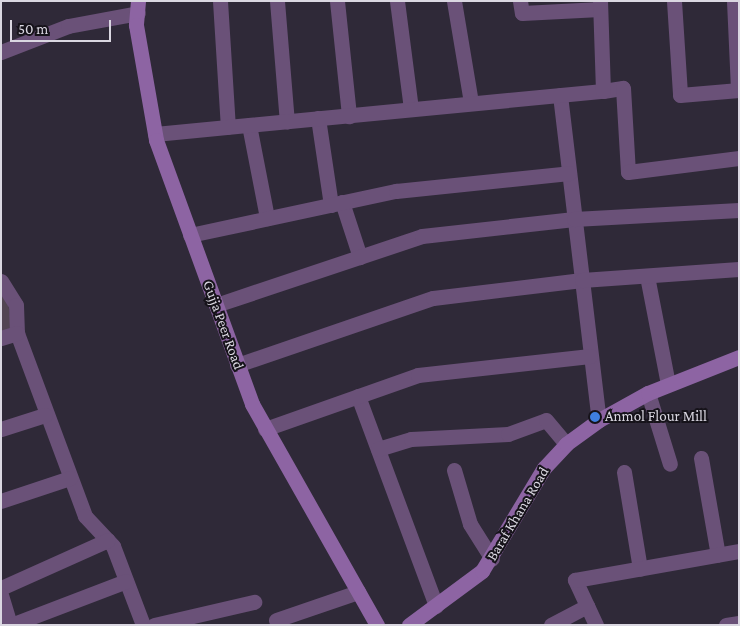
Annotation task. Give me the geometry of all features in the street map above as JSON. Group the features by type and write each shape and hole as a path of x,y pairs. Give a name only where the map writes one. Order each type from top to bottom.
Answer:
{"street":[{"path":"220,1 228,127"},
{"path":"277,1 287,122"},
{"path":"337,1 349,116"},
{"path":"397,1 411,109"},
{"path":"454,1 471,103"},
{"path":"520,1 522,13 600,5 603,90"},
{"path":"674,1 680,95 738,90 734,1"},
{"path":"1,52 68,26 138,7"},
{"name":"Gujja Peer Road","path":"138,7 136,25 155,134 252,404 377,625"},
{"path":"155,134 623,88 628,172 739,158"},
{"path":"560,95 599,420"},
{"path":"318,118 336,204 360,257"},
{"path":"249,125 267,218"},
{"path":"190,235 396,191 569,173"},
{"path":"216,305 422,236 574,220 739,210"},
{"path":"237,365 434,298 582,280 739,269"},
{"path":"647,276 668,384"},
{"path":"1,281 16,305 17,333 85,516 113,546 143,625"},
{"path":"1,338 17,333"},
{"path":"265,429 418,375 590,356"},
{"name":"Baraf Khana Road","path":"409,625 482,571 492,559 544,468 566,444 599,420 648,393 739,357"},
{"path":"648,393 670,464"},
{"path":"358,396 436,606"},
{"path":"1,429 46,415"},
{"path":"378,449 411,439 508,434 546,420 566,444"},
{"path":"701,458 718,555"},
{"path":"454,470 470,524 492,559"},
{"path":"624,472 640,569"},
{"path":"1,501 70,478"},
{"path":"1,588 108,540"},
{"path":"596,625 574,580 739,551"},
{"path":"1,595 10,624 126,581"},
{"path":"276,620 358,592"},
{"path":"154,625 254,602"},
{"path":"551,625 587,606"},
{"path":"726,625 739,623"}],"building":[{"path":"7,295 12,330 1,333 1,297"}],"place":[{"name":"Anmol Flour Mill","path":"595,417"}]}
